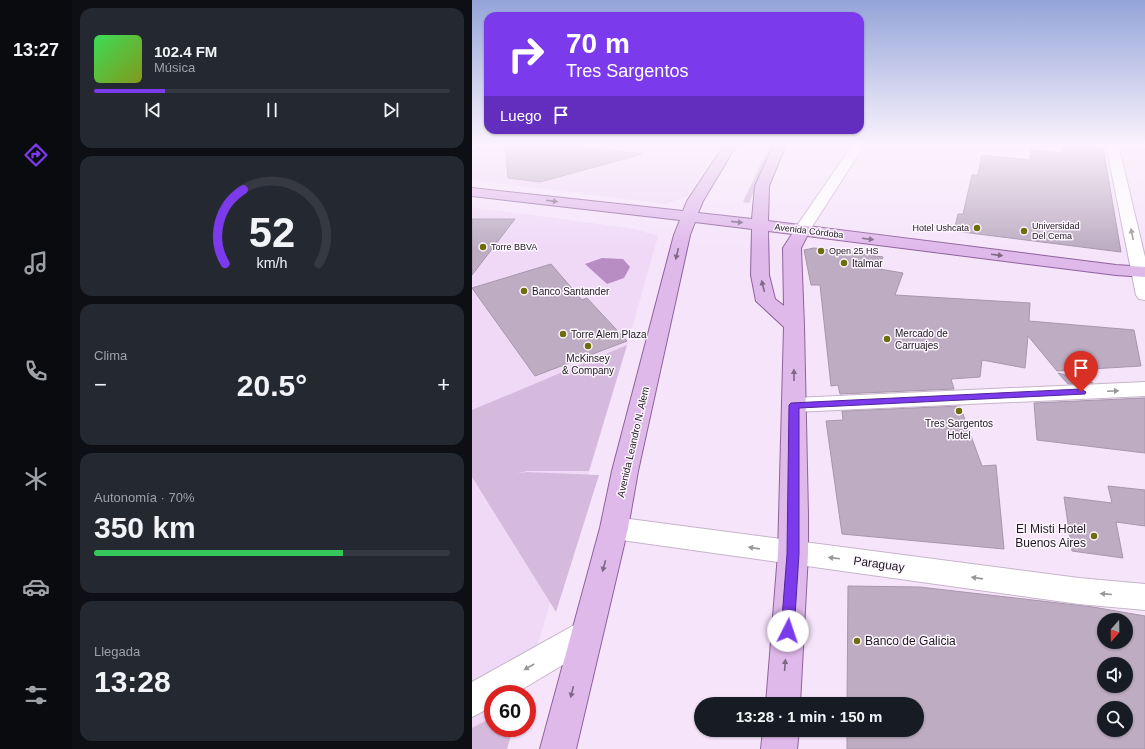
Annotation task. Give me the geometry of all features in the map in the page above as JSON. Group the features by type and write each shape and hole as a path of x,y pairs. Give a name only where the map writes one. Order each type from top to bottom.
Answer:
{"main road":[{"name":"Avenida Leandro N. Alem","path":"558,749 614,528 625,471 682,235 687,217 709,179"},
{"path":"765,179 762,186 760,275 766,301 794,325"},
{"name":"Avenida Córdoba","path":"472,192 761,224 1116,270 1142,272"},
{"path":"783,697 793,554 794,325 792,248 802,230"},
{"path":"780,749 781,737"}],"street":[{"path":"802,230 836,179"},
{"path":"1120,179 1142,272 1145,295"},
{"path":"794,405 1145,389"},
{"name":"Paraguay","path":"614,528 793,554 1078,591 1145,597"},
{"path":"472,700 587,634"}],"shaded area":[{"path":"698,179 687,196 666,204 472,180"},
{"path":"754,179 759,179 749,203 743,202"},
{"path":"472,207 635,229 658,236 629,339 526,685 484,685 484,737 510,737 507,749 472,749"},
{"path":"602,258 623,259 630,267 624,278 607,284 585,264"},
{"path":"627,345 589,471 527,471 516,474 526,472 599,475 556,612 472,477 472,410"},
{"path":"484,722 484,737 510,737 507,749 472,749 472,728"}],"building":[{"path":"516,179 551,179 540,182"},
{"path":"971,179 1108,179 1121,252 954,231 958,214 963,214"},
{"name":"Torre BBVA","path":"472,219 515,219 472,275"},
{"path":"814,248 883,257 879,269 903,273 895,295 1030,303 1029,321 1134,330 1141,366 1057,371 1028,336 1025,368 982,360 980,377 951,379 954,389 840,394 838,385 831,386 820,285 811,285 804,250"},
{"path":"551,264 582,300 587,298 627,341 535,376 472,288"},
{"path":"1058,373 1093,383 1068,384"},
{"path":"1145,398 1145,453 1037,440 1034,403"},
{"path":"960,406 982,466 996,465 1004,549 842,534 826,421 843,420 842,411"},
{"name":"El Misti Hotel Buenos Aires","path":"1108,486 1145,490 1145,526 1116,522 1123,558 1072,551 1064,497 1112,503"},
{"path":"848,586 920,587 1093,607 1128,613 1097,613 1097,649 1133,649 1133,614 1145,616 1145,749 847,749 847,737 924,737 924,697 847,697"}],"place":[{"name":"Hotel Ushcata","path":"977,228"},
{"name":"Universidad Del Cema","path":"1024,231"},
{"name":"Torre BBVA","path":"483,247"},
{"name":"Open 25 HS","path":"821,251"},
{"name":"Italmar","path":"844,263"},
{"name":"Banco Santander","path":"524,291"},
{"name":"Torre Alem Plaza","path":"563,334"},
{"name":"Mercado de Carruajes","path":"887,339"},
{"name":"McKinsey & Company","path":"588,346"},
{"name":"Tres Sargentos Hotel","path":"959,411"},
{"name":"El Misti Hotel Buenos Aires","path":"1094,536"},
{"name":"Banco de Galicia","path":"857,641"}],"route":[{"path":"788,631 793,554 794,405 1081,392"}]}
